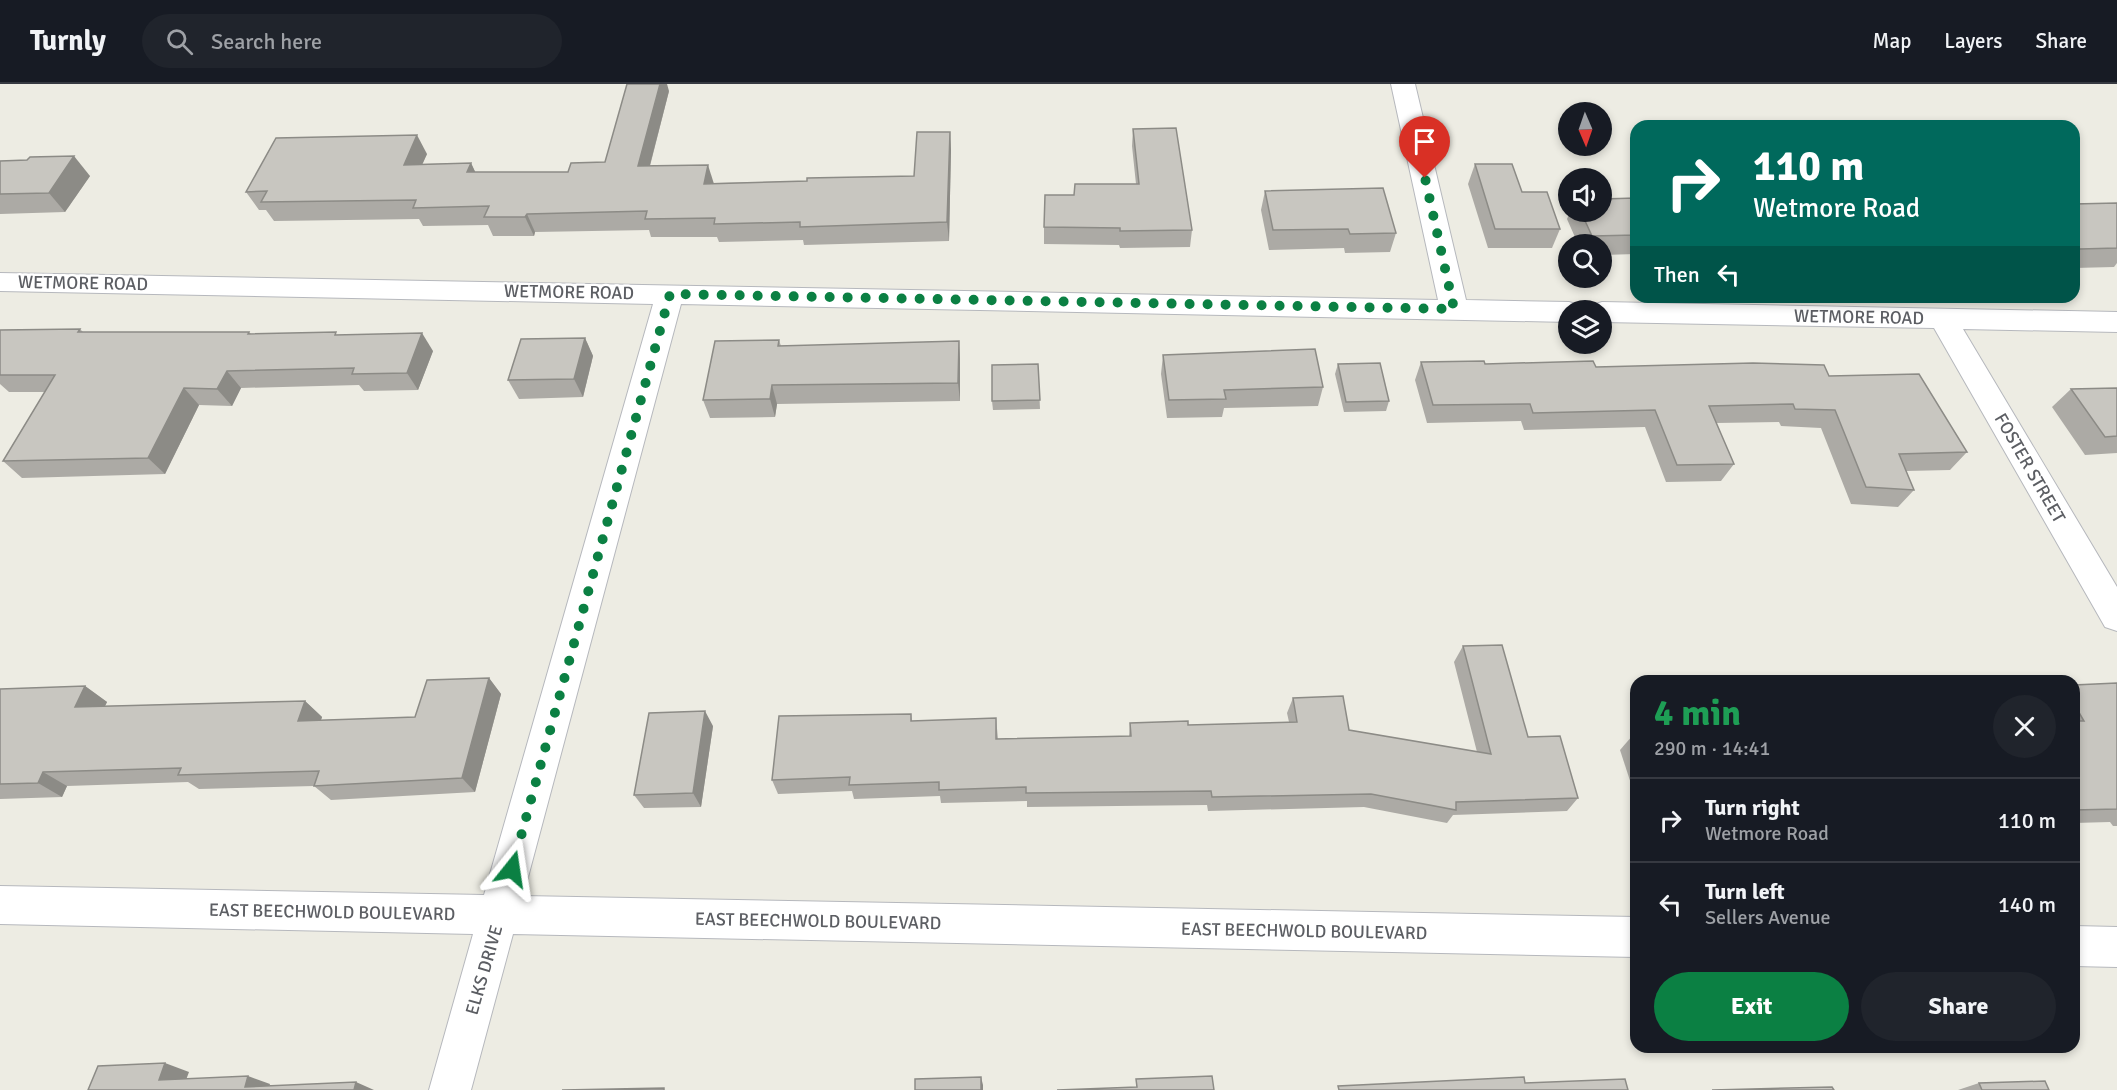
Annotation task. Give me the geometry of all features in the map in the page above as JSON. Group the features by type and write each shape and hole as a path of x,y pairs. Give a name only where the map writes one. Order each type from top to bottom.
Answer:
{"street":[{"path":"1403,84 1454,309"},
{"name":"WETMORE ROAD","path":"0,282 1558,312"},
{"name":"ELKS DRIVE","path":"450,1090 670,294"},
{"name":"WETMORE ROAD","path":"1612,312 2117,322"},
{"name":"FOSTER STREET","path":"1943,319 2117,617"},
{"name":"EAST BEECHWOLD BOULEVARD","path":"0,905 1630,937"},
{"path":"2080,946 2117,947"}],"building":[{"path":"627,84 660,84 638,166 708,165 704,184 807,181 807,178 914,176 917,132 950,132 947,222 800,227 800,222 714,224 715,218 645,219 647,211 484,217 489,206 413,208 416,200 261,202 267,191 246,192 276,138 417,135 404,165 471,163 467,172 568,172 571,163 605,162"},
{"path":"1176,128 1192,230 1120,231 1120,228 1044,227 1045,195 1074,195 1075,184 1139,184 1133,129"},
{"path":"74,156 49,193 0,194 0,161 27,160 30,157"},
{"path":"1475,164 1512,164 1522,192 1547,192 1560,229 1495,229"},
{"path":"1383,188 1396,233 1350,234 1348,229 1273,230 1265,191"},
{"path":"1630,198 1630,235 1591,234 1586,222 1612,222 1612,199"},
{"path":"2117,203 2117,248 2080,249 2080,204"},
{"path":"80,329 78,332 249,332 248,334 336,332 335,335 422,333 407,373 352,374 354,368 227,371 217,389 184,388 148,458 3,461 55,375 0,375 0,330"},
{"path":"585,338 574,379 508,380 521,339"},
{"path":"779,340 778,346 959,341 958,383 772,385 770,399 703,400 715,341"},
{"path":"1315,349 1323,387 1224,390 1226,399 1169,400 1163,355"},
{"path":"1484,361 1485,364 1593,361 1596,367 1753,363 1824,365 1829,376 1919,374 1967,452 1899,454 1914,490 1866,487 1835,410 1795,409 1793,404 1709,406 1734,464 1677,465 1655,410 1533,413 1530,404 1433,405 1421,362"},
{"path":"1380,363 1389,401 1346,402 1338,364"},
{"path":"1038,364 1040,400 992,401 992,365"},
{"path":"2117,388 2117,436 2105,437 2071,389"},
{"path":"1502,645 1528,737 1560,736 1578,798 1456,802 1456,810 1371,794 1212,797 1211,791 1026,793 1026,787 939,790 939,782 849,785 850,777 772,780 779,716 911,714 911,721 996,718 996,739 1131,736 1130,723 1188,721 1188,725 1297,722 1293,698 1343,696 1349,730 1491,754 1463,646"},
{"path":"489,678 462,778 314,786 319,771 178,775 181,768 43,772 38,783 0,784 0,689 85,686 75,707 305,701 298,721 415,717 427,680"},
{"path":"2117,683 2117,809 2080,810 2080,721 2084,721 2080,714 2080,685"},
{"path":"705,711 693,793 634,795 649,713"},
{"path":"165,1063 159,1080 248,1076 245,1087 356,1082 354,1090 88,1090 98,1066"},
{"path":"1212,1076 1214,1090 1057,1090 1137,1087 1136,1079"},
{"path":"981,1077 981,1090 915,1090 915,1079"},
{"path":"1524,1077 1525,1083 1625,1079 1628,1090 1339,1090 1338,1086"},
{"path":"2045,1081 2049,1090 1982,1090 1979,1083"},
{"path":"1832,1087 1834,1090 1712,1090"},
{"path":"664,1088 664,1090 562,1090"}],"route":[{"path":"512,869 670,294 1454,309 1425,178"}]}
